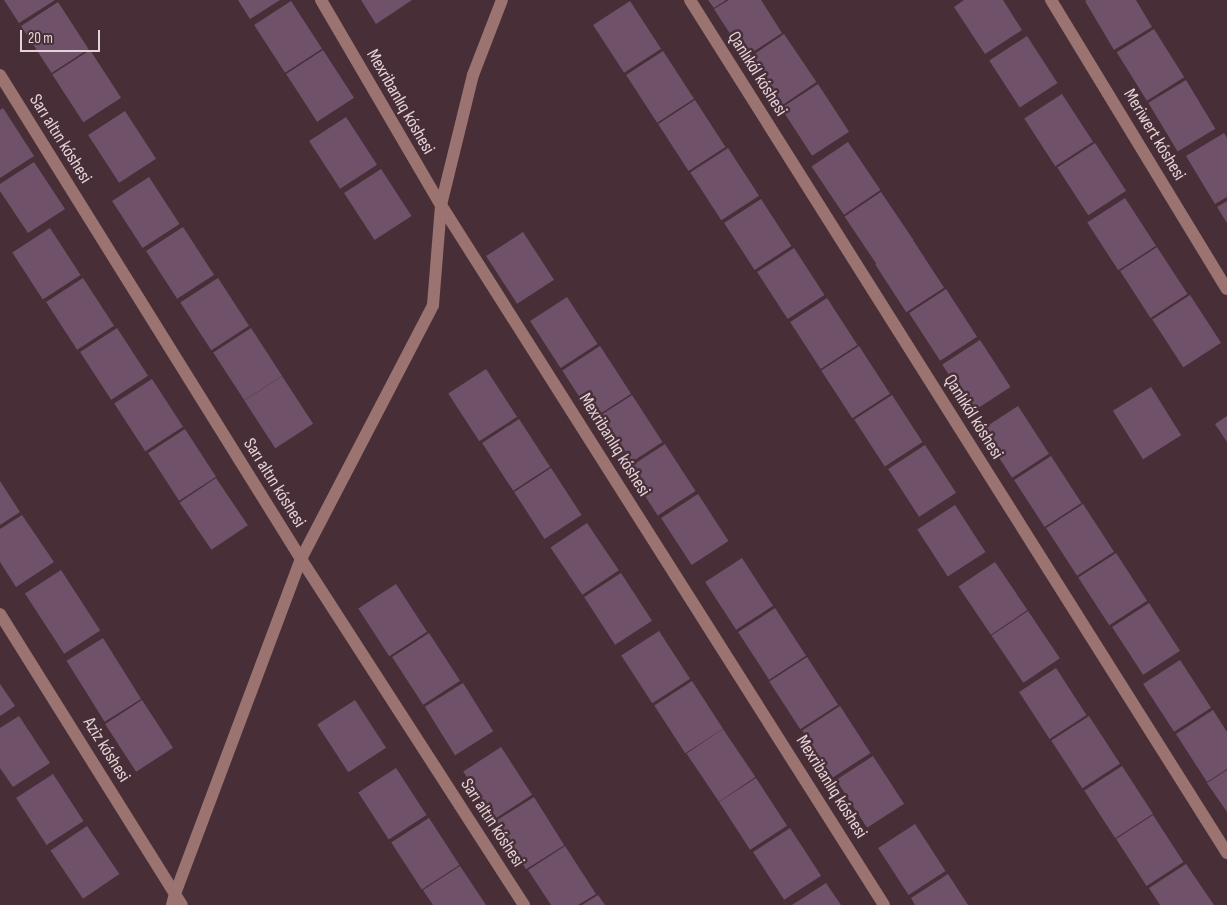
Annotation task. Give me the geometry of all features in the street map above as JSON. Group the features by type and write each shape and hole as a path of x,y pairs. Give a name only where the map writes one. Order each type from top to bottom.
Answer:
{"street":[{"name":"Mexribanlıq kóshesi","path":"321,0 441,205 884,905"},
{"path":"174,899 301,559 433,304 441,205 473,75 502,0"},
{"name":"Qanlıkól kóshesi","path":"690,0 1227,852"},
{"name":"Meriwert kóshesi","path":"1051,0 1227,289"},
{"name":"Sarı altın kóshesi","path":"0,75 301,559 524,905"},
{"name":"Aziz kóshesi","path":"0,614 174,899 182,905"}],"building":[{"path":"4,0 55,0 19,23"},
{"path":"238,0 280,0 250,19"},
{"path":"361,0 412,0 376,24"},
{"path":"708,0 726,0 714,8"},
{"path":"729,0 761,0 782,33 745,57 714,9"},
{"path":"964,0 1003,0 1022,30 985,54 954,7"},
{"path":"1136,0 1152,27 1114,50 1085,1"},
{"path":"291,1 322,49 285,73 254,25"},
{"path":"630,1 661,49 624,73 593,25"},
{"path":"58,2 88,49 52,73 21,26"},
{"path":"1154,29 1184,77 1147,101 1117,52"},
{"path":"784,34 816,82 780,107 748,59"},
{"path":"1027,36 1057,83 1020,107 989,61"},
{"path":"90,50 121,98 83,122 52,75"},
{"path":"323,50 354,98 317,122 286,74"},
{"path":"663,51 694,99 657,123 626,75"},
{"path":"1186,80 1215,129 1178,152 1148,103"},
{"path":"818,84 849,132 812,156 781,108"},
{"path":"1062,94 1093,142 1055,166 1024,119"},
{"path":"695,100 725,147 689,171 658,124"},
{"path":"3,108 34,156 0,178 0,110"},
{"path":"125,111 156,159 119,183 88,135"},
{"path":"346,117 377,165 340,189 309,141"},
{"path":"1224,133 1227,138 1227,197 1215,204 1186,156"},
{"path":"848,142 880,190 844,215 812,167"},
{"path":"1095,143 1126,191 1088,215 1057,168"},
{"path":"728,148 759,196 721,220 690,173"},
{"path":"34,162 65,209 28,233 0,191 0,184"},
{"path":"381,169 411,216 375,240 344,193"},
{"path":"149,177 179,224 143,248 112,201"},
{"path":"881,192 913,240 877,265 845,217"},
{"path":"1125,198 1156,246 1118,270 1087,223"},
{"path":"761,199 791,246 755,270 724,223"},
{"path":"1227,201 1227,223 1217,207"},
{"path":"183,227 214,275 177,299 146,251"},
{"path":"50,228 80,275 43,299 12,253"},
{"path":"523,232 554,280 517,304 486,256"},
{"path":"913,240 944,288 906,312 875,265"},
{"path":"1157,247 1187,294 1151,318 1120,271"},
{"path":"794,248 824,295 788,319 757,272"},
{"path":"83,278 114,326 77,350 46,302"},
{"path":"218,278 249,326 211,350 180,303"},
{"path":"946,289 977,337 940,361 909,313"},
{"path":"1190,295 1221,343 1183,367 1152,320"},
{"path":"567,297 597,344 561,368 530,321"},
{"path":"827,298 857,345 821,369 790,322"},
{"path":"117,328 148,376 111,400 80,352"},
{"path":"251,328 282,376 244,400 213,353"},
{"path":"980,340 1010,387 973,411 942,365"},
{"path":"600,346 631,394 593,418 562,371"},
{"path":"859,346 890,394 852,418 821,371"},
{"path":"486,369 517,417 479,441 448,394"},
{"path":"282,376 313,424 275,448 244,401"},
{"path":"152,379 183,427 145,451 114,404"},
{"path":"1151,387 1181,435 1143,459 1113,411"},
{"path":"632,395 662,442 625,466 594,420"},
{"path":"892,395 922,442 885,466 854,420"},
{"path":"1018,406 1049,454 1012,478 981,430"},
{"path":"1227,416 1227,442 1215,424"},
{"path":"519,419 550,467 513,491 482,443"},
{"path":"185,429 216,477 179,501 148,453"},
{"path":"665,444 695,491 658,515 627,469"},
{"path":"925,445 956,493 919,517 888,469"},
{"path":"1051,456 1081,503 1045,527 1014,480"},
{"path":"551,468 581,515 545,539 514,492"},
{"path":"216,478 248,525 211,550 180,503"},
{"path":"0,481 20,512 0,525"},
{"path":"698,494 728,541 692,565 661,518"},
{"path":"1083,504 1114,552 1077,576 1046,528"},
{"path":"955,505 985,552 948,576 917,530"},
{"path":"22,515 54,562 16,587 0,562 0,529"},
{"path":"587,523 619,570 582,595 551,548"},
{"path":"1116,553 1147,601 1109,625 1078,578"},
{"path":"742,558 773,606 736,630 705,582"},
{"path":"995,562 1027,610 991,635 959,587"},
{"path":"61,570 100,630 64,654 25,593"},
{"path":"621,573 652,621 615,645 584,597"},
{"path":"396,584 427,632 389,656 358,609"},
{"path":"1149,603 1180,651 1143,675 1112,627"},
{"path":"775,608 806,656 769,680 738,632"},
{"path":"1028,611 1060,658 1023,683 992,636"},
{"path":"659,631 690,679 652,703 621,656"},
{"path":"429,633 460,681 423,705 392,657"},
{"path":"103,638 141,699 105,722 67,661"},
{"path":"807,657 838,705 800,729 769,682"},
{"path":"1180,660 1211,708 1174,732 1143,684"},
{"path":"1056,668 1086,715 1050,739 1019,692"},
{"path":"692,681 723,729 685,753 654,706"},
{"path":"463,683 493,731 455,755 425,707"},
{"path":"0,684 15,706 0,716"},
{"path":"142,700 173,748 136,772 105,724"},
{"path":"355,700 386,748 348,772 317,725"},
{"path":"840,706 870,753 833,777 802,731"},
{"path":"1213,710 1227,732 1227,769 1207,782 1176,734"},
{"path":"19,716 50,763 13,787 0,768 0,728"},
{"path":"1089,716 1120,764 1082,788 1051,741"},
{"path":"723,729 755,777 719,802 687,754"},
{"path":"501,747 532,795 494,819 463,772"},
{"path":"873,756 904,804 867,828 836,780"},
{"path":"1122,766 1153,814 1115,838 1084,791"},
{"path":"396,768 426,815 389,839 358,793"},
{"path":"1227,770 1227,812 1207,783"},
{"path":"53,774 83,821 47,845 16,798"},
{"path":"756,778 787,826 750,850 719,802"},
{"path":"534,797 564,845 526,869 496,821"},
{"path":"1153,815 1183,862 1147,886 1116,839"},
{"path":"429,818 459,865 422,889 391,843"},
{"path":"915,824 945,871 909,895 878,848"},
{"path":"87,826 119,874 83,899 51,851"},
{"path":"790,828 821,876 784,900 753,852"},
{"path":"565,846 596,894 578,905 551,905 528,870"},
{"path":"1186,864 1214,905 1160,905 1149,888"},
{"path":"460,866 486,905 433,905 423,890"},
{"path":"948,874 968,905 915,905 911,898"},
{"path":"826,883 841,905 792,905"},
{"path":"598,895 605,905 582,905"}]}
